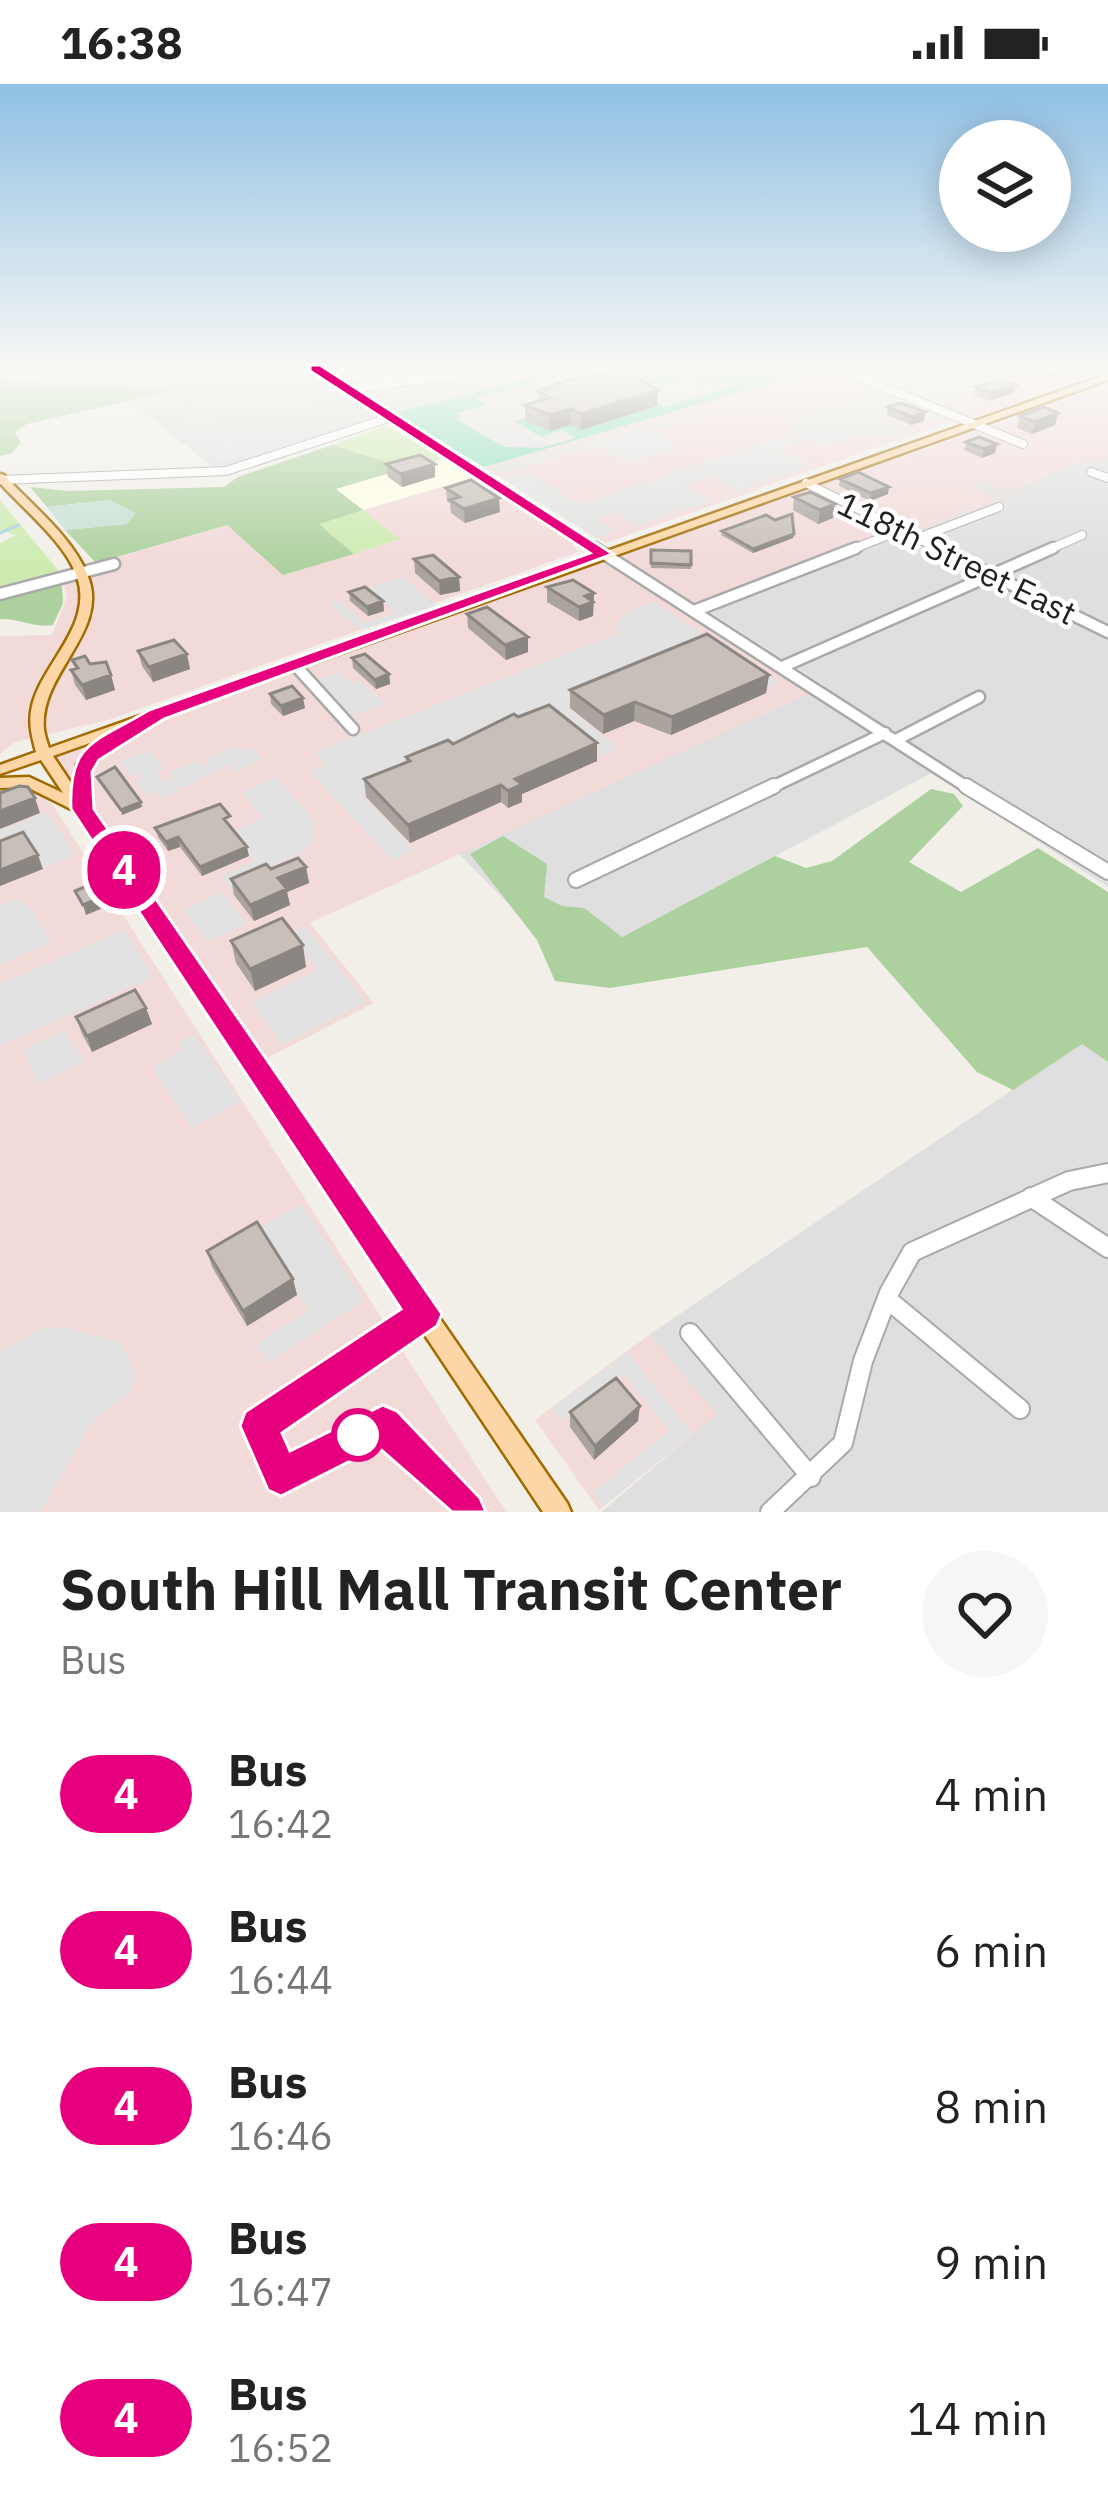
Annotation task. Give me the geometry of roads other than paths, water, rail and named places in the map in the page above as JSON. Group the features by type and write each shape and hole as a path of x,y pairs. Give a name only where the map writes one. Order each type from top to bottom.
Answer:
{"main road":[{"path":"0,770 944,435"},
{"path":"1,479 80,571 86,586 83,611 38,708 36,733 44,754 559,1512"},
{"path":"82,809 81,772 90,756 156,714"},
{"path":"0,783 29,782 82,809"}],"street":[{"path":"1,479 226,471 338,435"},
{"path":"419,435 1085,862 1108,872"},
{"path":"1000,435 1022,444"},
{"path":"1091,472 1108,478"},
{"name":"118th Street East","path":"806,483 1108,632"},
{"path":"918,538 999,507"},
{"path":"694,611 901,530"},
{"path":"782,668 1082,536"},
{"path":"0,594 114,564"},
{"path":"295,664 306,682 353,729"},
{"path":"576,880 980,697"},
{"path":"770,1512 843,1443 862,1361 912,1252 1069,1181 1108,1173"},
{"path":"1031,1197 1108,1248"},
{"path":"887,1299 1020,1409"},
{"path":"690,1333 811,1477"}],"waterway":[{"path":"0,533 19,525"}]}
